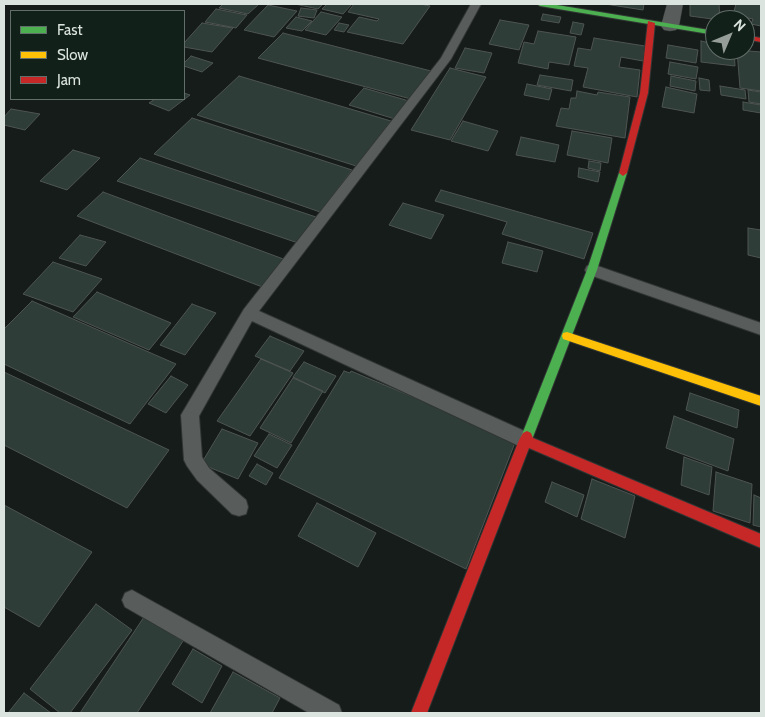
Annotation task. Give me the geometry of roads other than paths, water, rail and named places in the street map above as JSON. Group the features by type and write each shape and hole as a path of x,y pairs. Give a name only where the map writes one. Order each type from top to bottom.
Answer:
{"street":[{"path":"540,4 705,31"},
{"path":"670,26 675,4"},
{"path":"419,713 592,270 625,168 644,94 651,23"},
{"path":"567,336 761,401"},
{"path":"525,440 761,541"}],"lane":[{"path":"239,508 203,474 193,460 190,415 249,313 446,59 476,4"},
{"path":"592,270 761,329"},
{"path":"249,313 525,440"},
{"path":"132,600 331,713"}]}
